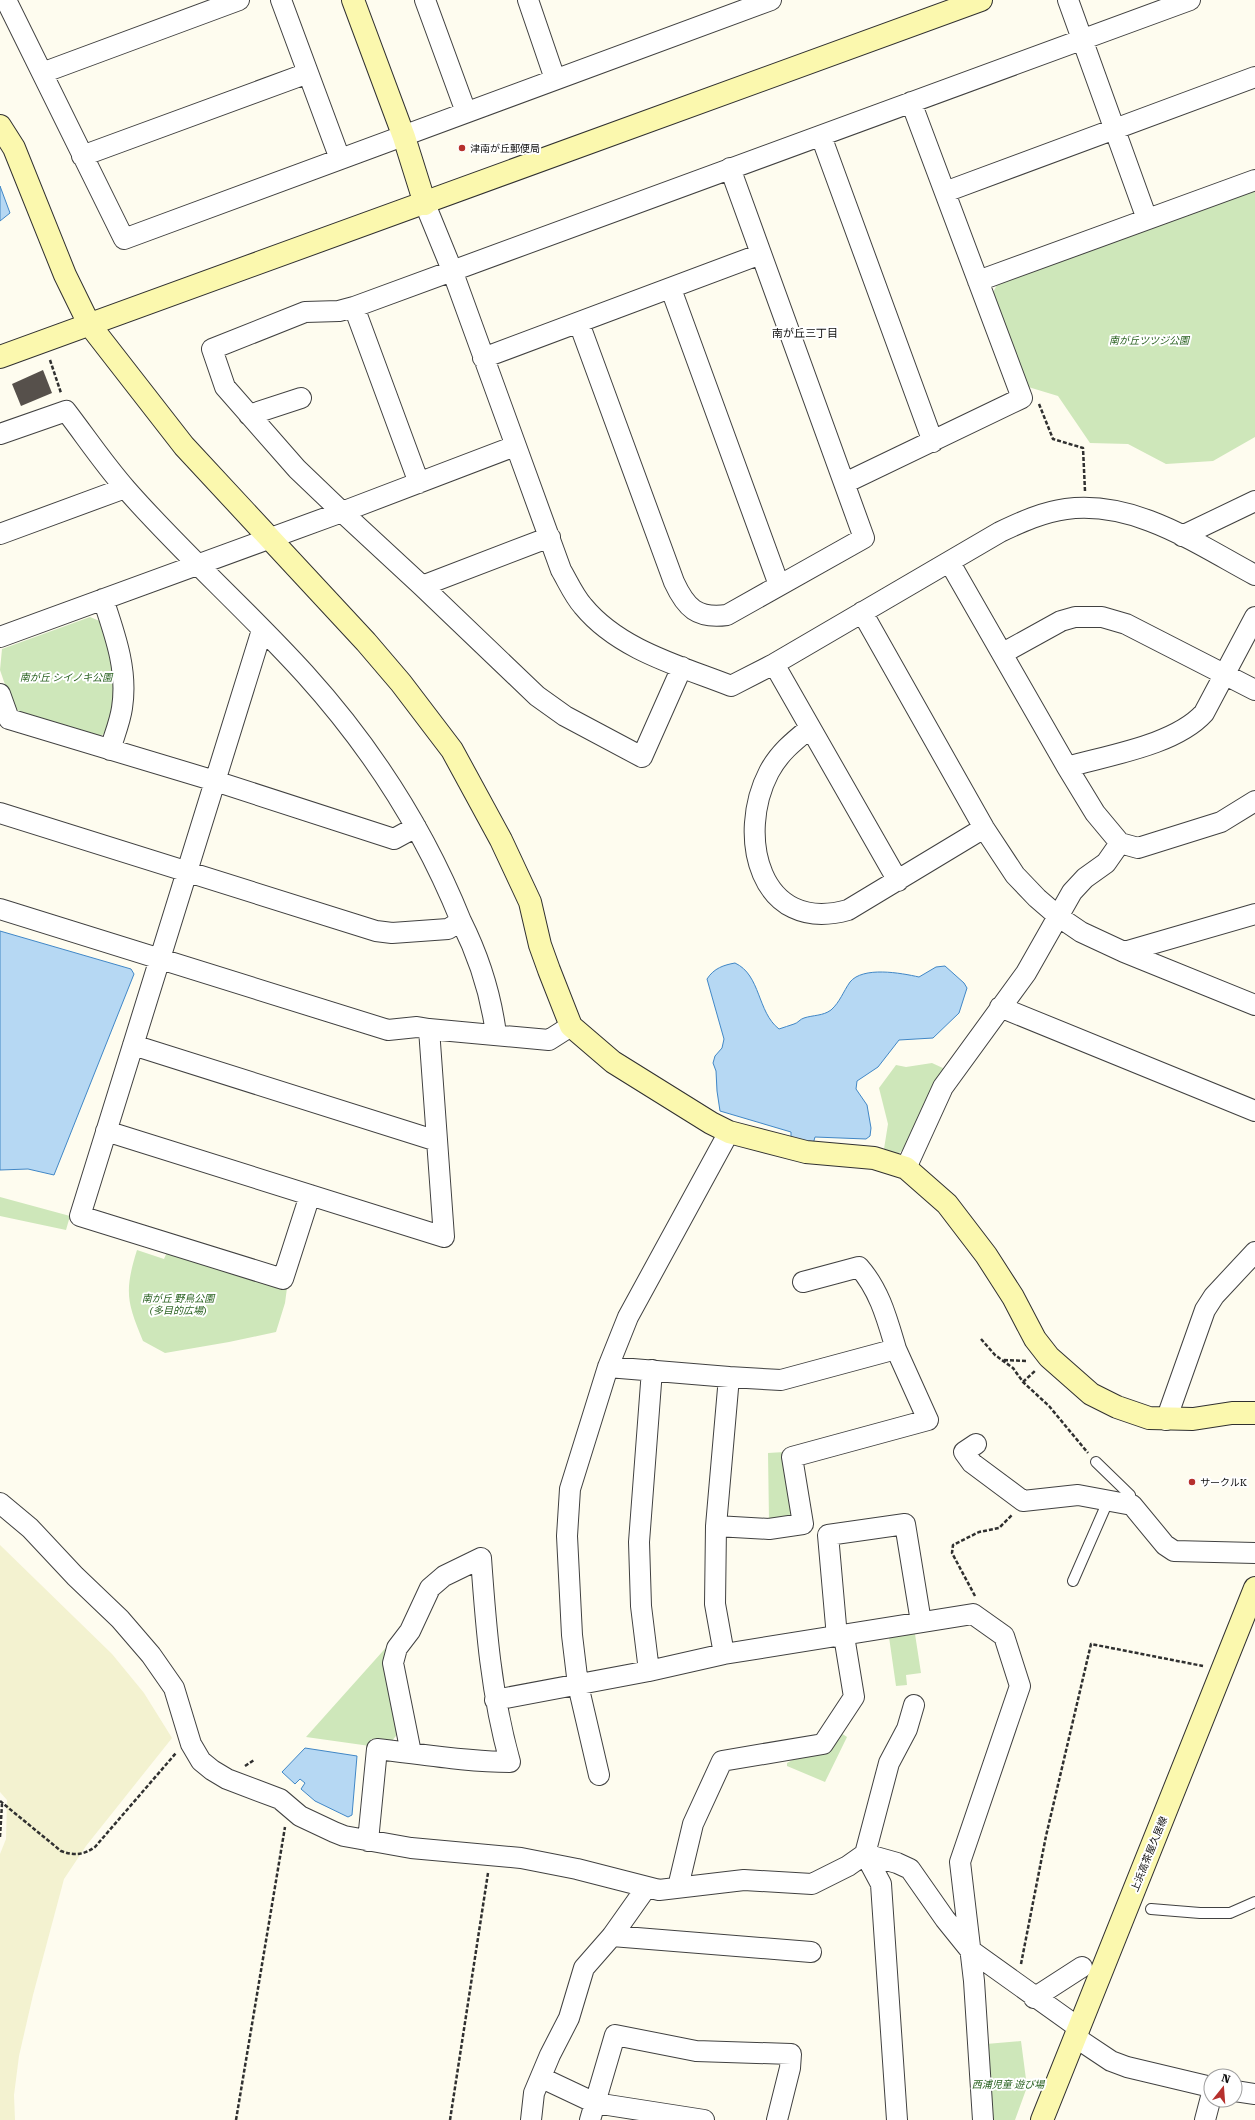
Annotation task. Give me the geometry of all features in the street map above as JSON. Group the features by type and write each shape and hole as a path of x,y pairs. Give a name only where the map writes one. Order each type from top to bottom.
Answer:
{"street":[{"path":"6,0 124,239 340,159 404,137 466,112 771,0"},
{"path":"42,73 239,0"},
{"path":"281,0 340,159"},
{"path":"353,0 404,137 425,204 452,270 561,570 583,607 616,637 682,667 731,686 774,664 862,612 950,563 1000,532 1033,518 1066,509 1101,508 1135,515 1182,536 1255,575"},
{"path":"425,0 466,112"},
{"path":"528,0 556,79"},
{"path":"0,356 425,204 982,0"},
{"path":"1068,0 1147,219"},
{"path":"682,667 642,757 583,726 537,696 297,469 225,387 212,349 305,312 339,311 354,308 452,270 1190,0"},
{"path":"82,156 308,73"},
{"path":"945,192 1255,77"},
{"path":"845,483 1022,398 911,102"},
{"path":"0,126 14,148 65,275 88,324 184,446 366,642 401,683 452,750 501,840 530,902 540,945 548,970 572,1026 613,1062 711,1123 729,1132 806,1152 874,1158 906,1168 947,1204 981,1249 1013,1297 1035,1339 1049,1357 1091,1394 1117,1407 1149,1418 1166,1420 1193,1419 1232,1413 1255,1413"},
{"path":"821,136 932,442"},
{"path":"579,323 674,582 685,602 692,610 705,615 716,616 727,614 864,538 730,168"},
{"path":"978,281 1255,180"},
{"path":"483,358 671,289 761,254"},
{"path":"671,289 779,586"},
{"path":"354,308 419,483"},
{"path":"250,415 301,398"},
{"path":"0,434 66,411 125,488 195,564 304,674 344,721 393,786 443,877 471,942 493,1014 496,1034"},
{"path":"0,637 195,564 342,512 515,446"},
{"path":"0,534 125,488"},
{"path":"1182,536 1255,502"},
{"path":"422,586 550,537"},
{"path":"950,563 1067,767 1095,813 1120,843 1138,848 1221,822 1255,801"},
{"path":"103,599 118,647 123,677 122,708 110,750"},
{"path":"862,612 984,828 1015,875 1059,917 1081,932 1124,952 1255,1005"},
{"path":"1003,653 1061,621 1075,617 1102,616 1126,624 1255,690"},
{"path":"1067,767 1162,740 1187,728 1204,713 1255,617"},
{"path":"262,630 80,1216 284,1279 310,1195"},
{"path":"774,664 898,881"},
{"path":"0,694 9,719 215,781 394,839 416,827"},
{"path":"810,728 785,748 768,773 758,801 754,827 754,839 761,874 768,887 792,906 806,912 823,914 848,910 984,828"},
{"path":"0,813 376,931 392,933 448,929 461,921"},
{"path":"906,1168 943,1087 1026,973 1059,917 1064,903 1085,878 1106,862 1120,843"},
{"path":"0,909 388,1030 417,1027 549,1040 572,1026"},
{"path":"1124,952 1255,914"},
{"path":"1000,1007 1255,1111"},
{"path":"106,1131 444,1237 429,1028"},
{"path":"133,1045 437,1141"},
{"path":"599,1775 578,1685 569,1588 567,1536 570,1490 608,1366 628,1317 729,1132"},
{"path":"1166,1420 1205,1310 1214,1296 1255,1252"},
{"path":"716,1526 769,1529 803,1524 792,1457 928,1420 896,1349 880,1298 870,1279 859,1267 803,1282"},
{"path":"608,1366 781,1380 896,1349"},
{"path":"649,1671 641,1606 639,1542 652,1370"},
{"path":"724,1654 715,1604 716,1526 729,1376"},
{"path":"976,1444 964,1452 972,1463 1023,1501 1068,1495 1132,1505 1165,1545 1174,1551 1255,1553"},
{"path":"0,1503 30,1528 75,1576 120,1619 151,1655 174,1688 191,1744 201,1761 227,1779 280,1799 300,1816 334,1832 368,1841 411,1848 521,1858 659,1890 678,1886 698,1887 744,1880 812,1884 848,1866 866,1854 897,1863 910,1869 944,1919 970,1950 1034,1998 1110,2061 1127,2068 1203,2085"},
{"path":"678,1886 693,1824 722,1761 823,1744 854,1697 840,1636 828,1535 905,1524 921,1622"},
{"path":"368,1841 377,1749 411,1753 510,1762 498,1720 495,1700 486,1636 481,1558 444,1576 430,1588 410,1631 397,1648 393,1663 411,1753"},
{"name":"上浜高茶屋久居線","path":"1042,2120 1255,1588"},
{"path":"495,1700 649,1671 724,1654 973,1614 1004,1636 1020,1686 960,1862 974,1981 983,2120"},
{"path":"897,2120 881,1884 866,1854 889,1763 907,1729 914,1705"},
{"path":"531,2120 534,2093 542,2078 550,2055 569,2018 584,1968 612,1936 646,1888"},
{"path":"612,1936 811,1952"},
{"path":"1034,1998 1082,1967"},
{"path":"593,2111 615,2036 696,2051 791,2054 790,2068 777,2120"},
{"path":"542,2078 593,2111 704,2120"},
{"path":"1243,2092 1255,2094"},
{"path":"1205,2120 1208,2108"}],"lane":[{"path":"1096,1462 1130,1495 1132,1505"},
{"path":"1073,1581 1108,1501"},
{"path":"1150,1910 1230,1913 1255,1902"}],"path":[{"path":"50,359 66,411"},
{"path":"1022,398 1034,392 1053,439 1082,448 1086,508"},
{"path":"981,1339 995,1355 1010,1365 1023,1382 1049,1406 1096,1462"},
{"path":"983,1621 981,1606 952,1553 954,1545 979,1532 1004,1526 1023,1501"},
{"path":"1017,1986 1046,1836 1091,1644 1203,1666"},
{"path":"0,1801 61,1851 72,1855 87,1853 103,1838 177,1752 191,1744"},
{"path":"0,1837 3,1804"},
{"path":"236,2120 284,1830 292,1810"},
{"path":"450,2120 491,1855"}],"green space":[{"name":"南が丘ツツジ公園","path":"1255,189 1255,437 1213,461 1166,464 1128,444 1090,443 1058,396 1025,386 991,296 998,283"},
{"name":"南が丘 シイノキ公園","path":"90,617 102,622 111,654 115,693 108,732 98,737 22,714 12,705 0,670 2,649"},
{"path":"932,1063 945,1069 905,1148 898,1154 884,1149 888,1124 879,1088 896,1065 906,1067"},
{"path":"0,1197 70,1216 66,1230 0,1216"},
{"name":"南が丘 野鳥公園 (多目的広場)","path":"137,1250 164,1259 167,1252 287,1288 285,1303 276,1332 165,1353 143,1341 133,1316 129,1297 130,1276"},
{"path":"784,1452 793,1511 788,1519 769,1521 768,1453"},
{"path":"0,1545 112,1654 144,1693 172,1738 86,1846 64,1879 33,1995 19,2056 14,2095 15,2120 0,2120 0,1854 6,1839 7,1800 0,1792"},
{"path":"915,1634 921,1673 906,1675 907,1685 896,1686 889,1637"},
{"path":"391,1642 400,1731 391,1742 371,1739 370,1746 306,1737"},
{"path":"841,1733 847,1737 825,1782 787,1766 787,1763"},
{"name":"西浦児童 遊び場","path":"1021,2041 1027,2087 1015,2120 991,2120 986,2044"}],"water":[{"path":"0,186 10,213 0,221"},
{"path":"0,931 131,969 134,974 54,1175 28,1169 0,1170"},
{"path":"735,963 750,976 766,1013 779,1029 807,1017 828,1012 834,1007 850,982 856,977 873,972 919,977 936,967 945,966 964,983 967,988 959,1013 933,1038 899,1040 878,1067 857,1081 856,1089 867,1105 871,1128 870,1136 866,1139 815,1137 813,1144 791,1138 791,1132 720,1111 716,1071 713,1063 715,1056 722,1048 724,1039 707,979 713,972 720,968"},
{"path":"305,1748 357,1756 352,1815 348,1817 315,1801 301,1789 305,1783 300,1779 295,1784 282,1772"}],"building":[{"path":"43,370 52,393 21,406 12,384"}],"place":[{"name":"津南が丘郵便局","path":"462,148"},
{"name":"サークルK","path":"1192,1482"}],"district":[{"name":"南が丘三丁目","path":"805,333"}]}
